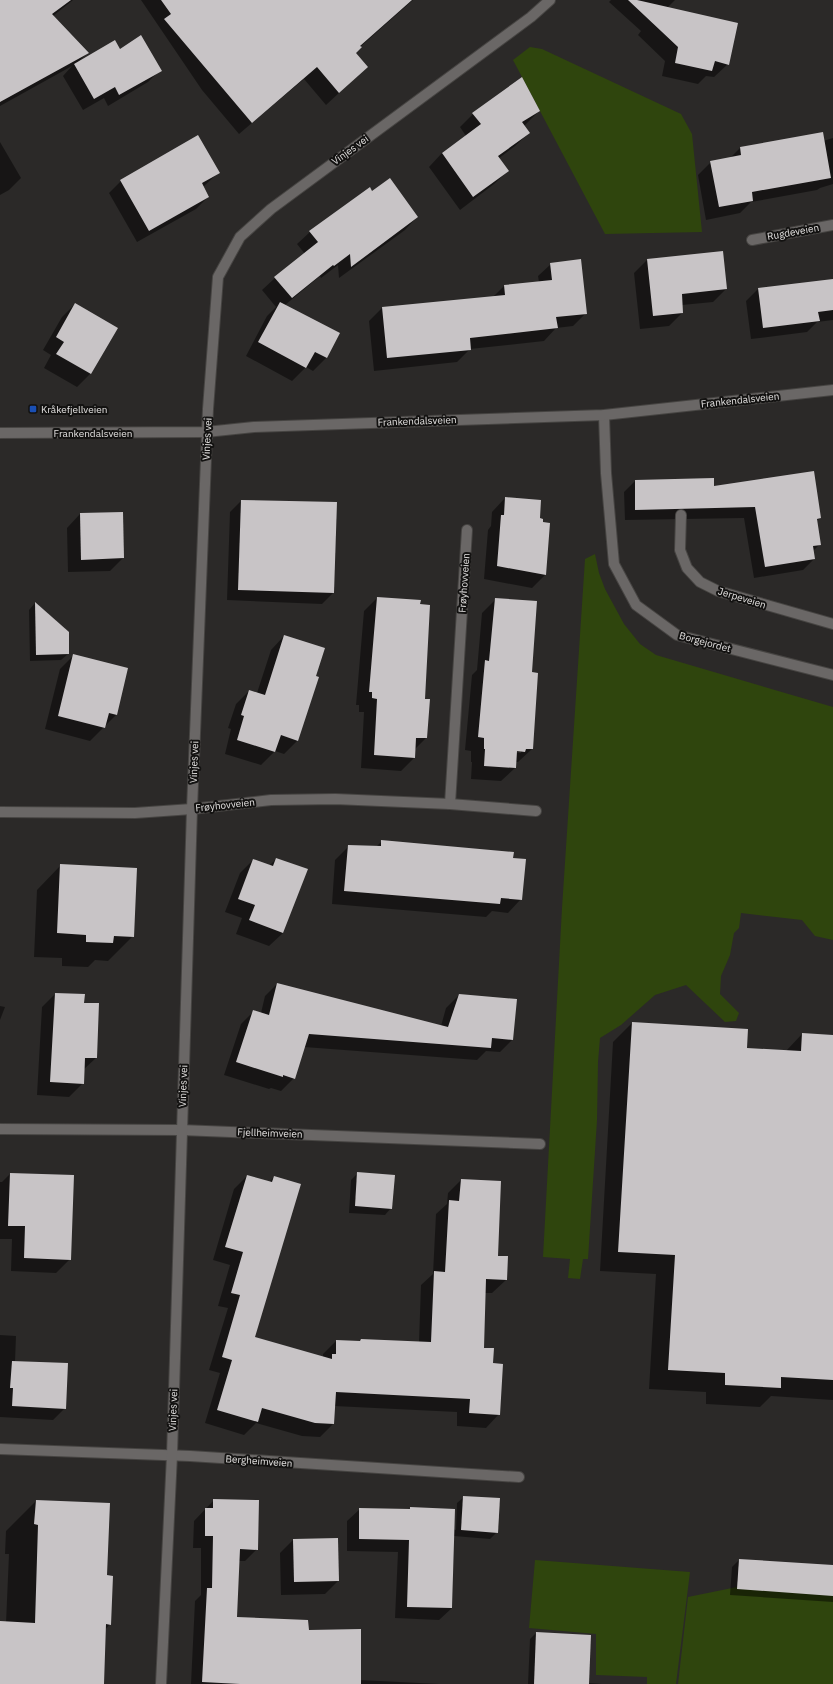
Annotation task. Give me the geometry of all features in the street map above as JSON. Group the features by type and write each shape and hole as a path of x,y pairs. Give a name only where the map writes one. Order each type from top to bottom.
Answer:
{"street":[{"name":"Vinjes vei","path":"161,1684 172,1455 181,1130 206,432 218,277 240,237 272,209 531,17 550,0"},
{"name":"Rugdeveien","path":"752,240 833,225"},
{"name":"Frankendalsveien","path":"0,433 206,432 254,427 604,415 833,390"},
{"name":"Borgejordet","path":"604,415 606,474 614,564 636,605 678,635 833,675"},
{"name":"Jerpeveien","path":"681,515 680,550 688,568 700,582 718,591 833,624"},
{"name":"Frøyhovveien","path":"450,804 467,530"},
{"name":"Frøyhovveien","path":"0,812 135,812 192,809 271,800 335,799 450,804 536,811"},
{"name":"Fjellheimveien","path":"0,1129 181,1130 540,1144"},
{"name":"Bergheimveien","path":"0,1449 172,1455 519,1477"}],"green space":[{"path":"530,47 542,49 681,114 692,134 702,232 605,234 513,60"},
{"path":"595,554 599,573 605,589 624,624 640,644 656,655 833,707 833,940 815,936 802,920 741,913 739,928 734,933 730,955 721,976 720,994 739,1013 736,1021 725,1022 686,985 655,995 621,1025 600,1038 597,1120 588,1259 583,1259 580,1279 568,1278 570,1259 543,1257 562,908 585,559"},
{"path":"535,1560 690,1572 676,1684 647,1684 647,1677 596,1675 596,1634 529,1628"},
{"path":"737,1587 833,1594 833,1684 678,1684 688,1597"}],"building":[{"path":"0,0 71,0 52,14 89,53 0,102"},
{"path":"161,0 412,0 360,46 362,47 356,53 368,67 339,93 317,67 252,123 164,19 171,14"},
{"path":"628,0 637,0 738,23 729,65 715,61 712,71 675,63 678,47"},
{"path":"141,35 162,71 119,95 115,87 94,99 74,64 115,40 120,49"},
{"path":"522,77 540,111 522,122 530,133 498,156 509,171 473,197 442,153 481,124 472,113"},
{"path":"823,132 831,178 752,192 753,201 719,207 710,161 741,155 740,147"},
{"path":"198,135 220,173 202,183 209,197 149,231 120,180"},
{"path":"390,178 418,217 351,267 350,254 334,266 333,265 292,298 274,277 318,242 309,231 370,187 372,191"},
{"path":"723,251 727,289 682,294 683,313 653,316 647,259"},
{"path":"581,259 587,314 556,317 558,328 470,338 471,350 387,358 382,307 505,295 504,285 552,280 550,263"},
{"path":"833,279 833,310 818,312 820,321 763,328 758,288"},
{"path":"280,302 340,333 327,358 315,352 306,368 258,342"},
{"path":"75,303 118,328 91,374 56,354 64,342 56,337"},
{"path":"814,471 821,518 817,519 821,545 813,546 815,559 765,567 755,507 635,510 635,480 714,478 714,486"},
{"path":"505,497 541,500 540,518 543,519 543,522 550,523 546,575 497,566 501,515 504,515"},
{"path":"241,500 337,502 334,593 238,590"},
{"path":"123,512 124,558 81,560 80,513"},
{"path":"377,597 421,600 420,604 430,605 425,699 430,699 427,738 416,738 415,758 374,755 377,699 372,698 372,692 369,692"},
{"path":"495,598 537,601 532,672 538,673 533,749 526,749 525,752 517,751 516,768 484,766 484,738 478,737 485,660 489,661"},
{"path":"35,602 69,632 69,654 36,655"},
{"path":"284,635 325,648 316,676 319,677 298,741 281,735 275,752 237,740 244,716 241,715 249,690 265,695"},
{"path":"73,654 128,668 117,715 109,713 105,728 58,716"},
{"path":"381,840 514,852 513,858 526,859 522,900 501,898 500,904 344,891 348,845 381,846"},
{"path":"276,858 308,869 283,933 249,920 255,905 238,899 253,859 273,866"},
{"path":"60,864 137,868 134,937 114,936 113,943 86,942 86,935 57,933"},
{"path":"277,983 448,1027 459,994 517,999 513,1040 492,1038 491,1048 309,1034 295,1079 283,1075 283,1077 236,1062 253,1010 269,1015"},
{"path":"55,993 85,994 84,1003 99,1003 97,1058 85,1058 84,1084 50,1082"},
{"path":"632,1022 748,1029 747,1048 801,1051 802,1033 833,1035 833,1380 781,1377 781,1388 725,1385 725,1373 668,1370 675,1255 618,1252"},
{"path":"357,1172 395,1175 392,1209 355,1206"},
{"path":"10,1173 74,1175 71,1260 24,1258 25,1226 8,1226"},
{"path":"247,1175 272,1182 274,1176 301,1184 255,1337 332,1359 332,1354 336,1354 336,1340 360,1341 361,1339 431,1342 434,1271 445,1272 449,1200 459,1201 461,1179 501,1181 498,1256 508,1256 507,1280 486,1279 484,1348 494,1348 493,1363 503,1364 500,1415 469,1413 470,1399 336,1392 334,1424 315,1423 262,1408 258,1422 217,1410 232,1360 222,1357 240,1295 231,1293 243,1252 225,1247"},
{"path":"12,1361 68,1363 66,1409 12,1406 13,1388 10,1388"},
{"path":"463,1496 500,1498 498,1533 461,1530"},
{"path":"213,1499 259,1500 258,1550 240,1549 237,1617 308,1620 309,1630 361,1629 361,1684 240,1684 202,1682 207,1588 212,1588 213,1536 205,1536 205,1508 213,1508"},
{"path":"36,1500 110,1503 107,1575 113,1576 111,1625 106,1624 104,1684 0,1684 0,1621 35,1623 38,1525 34,1524"},
{"path":"410,1507 455,1509 452,1608 407,1607 409,1540 359,1539 359,1508 410,1509"},
{"path":"338,1538 339,1581 294,1582 293,1539"},
{"path":"739,1559 833,1565 833,1596 737,1589"},
{"path":"536,1632 591,1635 589,1684 534,1684"}],"place":[{"name":"Kråkefjellveien","path":"33,409"}]}
